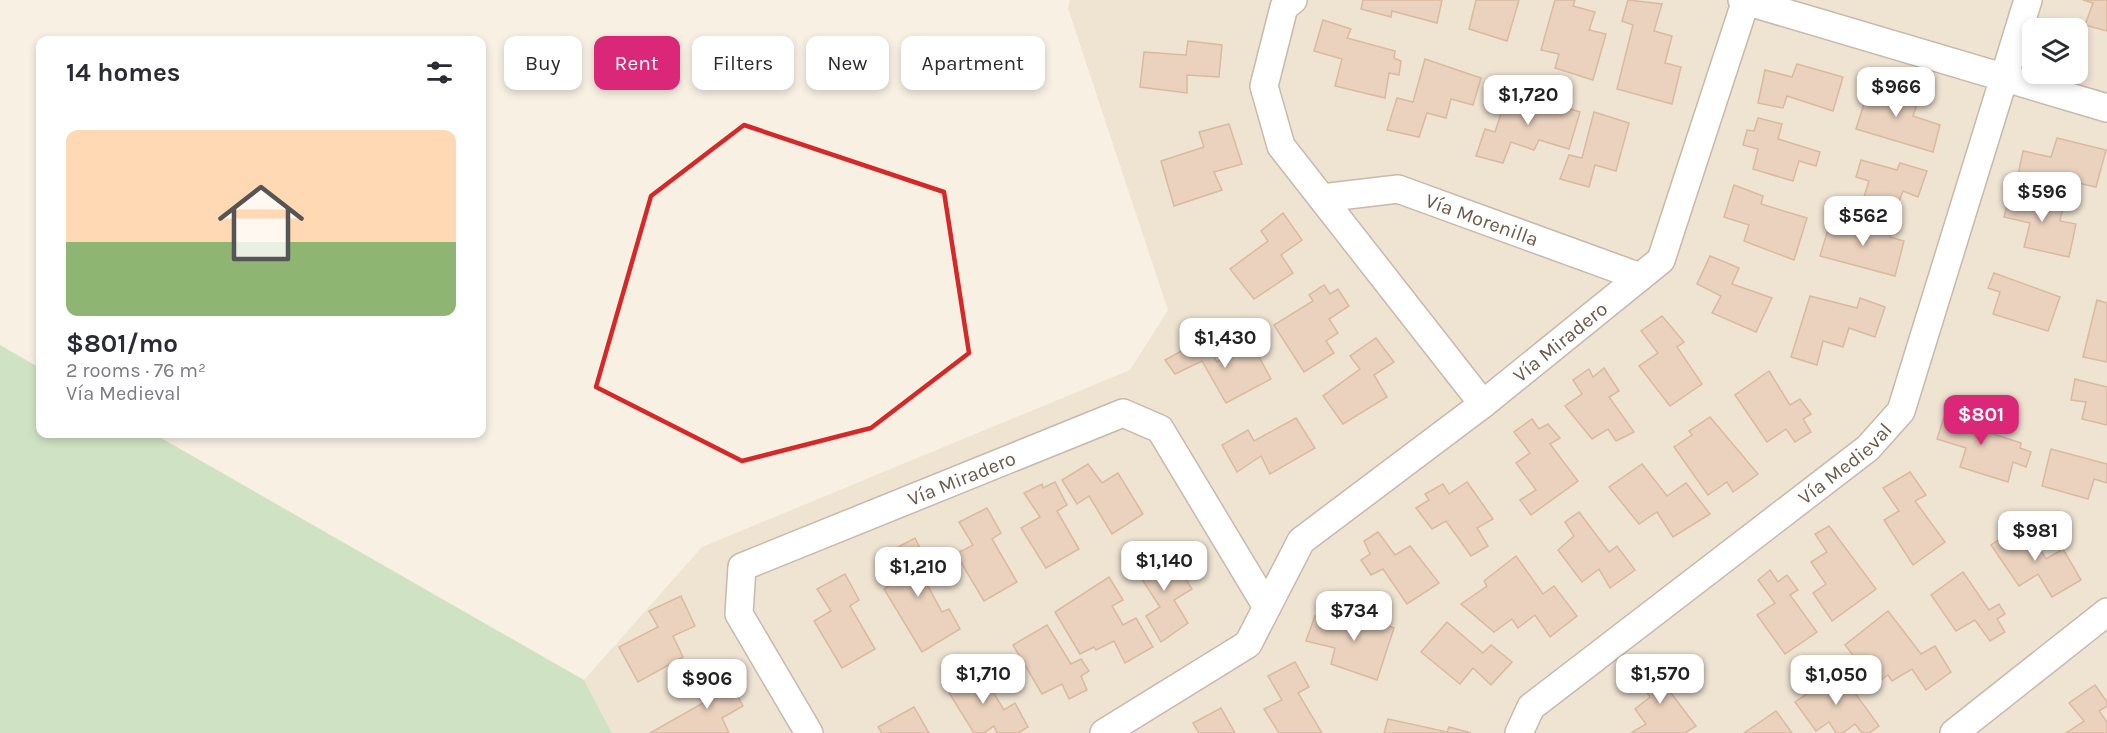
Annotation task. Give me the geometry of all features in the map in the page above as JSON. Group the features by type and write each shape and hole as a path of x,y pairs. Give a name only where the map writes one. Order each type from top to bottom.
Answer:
{"street":[{"path":"1293,0 1284,7 1264,86 1281,146 1483,404"},
{"path":"1744,0 2107,108"},
{"name":"Vía Miradero","path":"1104,733 1248,644 1301,541 1483,404 1661,260 1744,0"},
{"name":"Vía Medieval","path":"1519,733 1531,707 1868,448 1901,411 2028,0"},
{"name":"Vía Morenilla","path":"1322,198 1398,189 1640,277"},
{"name":"Vía Miradero","path":"809,733 739,614 742,567 1123,413 1160,429 1267,607"},
{"path":"1954,733 2107,612"}],"highlighted area":[{"path":"744,125 944,192 969,353 871,428 742,461 596,387 651,196"}],"shaded area":[{"path":"1070,0 2107,0 2107,733 612,733 584,680 702,547 1130,370 1168,310 1068,8"}],"green space":[{"path":"0,345 36,366 36,438 161,438 584,680 612,733 0,733"}],"building":[{"path":"1363,0 1442,0 1437,23 1392,11 1391,17 1361,9"},
{"path":"1476,0 1519,0 1507,41 1469,29"},
{"path":"1555,0 1575,0 1573,6 1595,12 1589,30 1606,34 1593,80 1555,68 1559,54 1541,50"},
{"path":"1628,0 1662,4 1654,31 1672,36 1665,63 1681,67 1672,104 1617,89 1633,25 1622,21"},
{"path":"2083,0 2107,0 2107,31 2088,26 2088,18 2093,3"},
{"path":"1323,20 1351,29 1347,38 1395,51 1394,58 1401,61 1399,75 1389,73 1385,98 1335,86 1342,59 1314,51"},
{"path":"1188,41 1222,45 1219,77 1187,75 1187,93 1140,87 1144,52 1186,55"},
{"path":"1425,59 1481,78 1473,105 1451,99 1446,118 1427,113 1419,137 1387,130 1397,98 1413,102"},
{"path":"1797,64 1843,77 1833,111 1787,96 1783,108 1758,103 1765,70 1792,77"},
{"path":"1871,82 1920,96 1913,116 1940,125 1933,152 1856,129"},
{"path":"1509,89 1580,112 1569,149 1539,140 1534,150 1511,142 1503,163 1476,156 1485,129 1495,132"},
{"path":"1594,112 1629,123 1616,171 1595,165 1589,187 1560,179 1569,155 1582,158"},
{"path":"1758,118 1782,124 1778,139 1820,152 1816,166 1799,161 1793,181 1753,169 1758,149 1743,145 1747,130 1754,131"},
{"path":"1229,124 1242,164 1214,172 1222,190 1174,206 1161,161 1204,147 1199,132"},
{"path":"2057,138 2106,150 2096,187 2046,176 2044,186 2017,180 2023,151 2051,157"},
{"path":"1861,160 1897,170 1900,163 1927,171 1918,197 1903,191 1896,209 1863,200 1869,181 1856,177"},
{"path":"1734,185 1763,196 1761,204 1807,218 1794,260 1744,241 1749,225 1724,217"},
{"path":"2011,191 2064,203 2060,221 2076,224 2069,257 2024,247 2030,223 2004,217"},
{"path":"1283,213 1302,240 1281,255 1293,273 1254,299 1230,269 1268,241 1261,231"},
{"path":"1831,220 1873,232 1875,223 1893,229 1890,237 1904,241 1895,276 1820,256"},
{"path":"1710,256 1739,268 1732,284 1772,298 1756,332 1712,313 1721,296 1697,284"},
{"path":"1994,273 2060,297 2048,331 1993,314 2000,292 1988,288"},
{"path":"1324,285 1330,294 1338,289 1349,306 1329,319 1338,333 1326,341 1334,353 1304,372 1274,325 1313,301 1309,295"},
{"path":"1810,296 1857,308 1860,298 1885,307 1875,337 1849,328 1843,347 1823,341 1817,365 1791,357"},
{"path":"2097,300 2107,303 2107,362 2083,357"},
{"path":"1662,316 1684,342 1677,347 1702,384 1670,406 1639,366 1658,353 1641,331"},
{"path":"1376,338 1394,362 1374,375 1387,397 1343,424 1323,396 1360,369 1350,356"},
{"path":"1203,339 1217,362 1252,344 1271,379 1226,403 1202,361 1175,374 1165,360"},
{"path":"1604,368 1619,391 1609,397 1634,432 1616,441 1608,429 1592,439 1565,406 1582,394 1573,380 1589,369 1593,377"},
{"path":"1769,371 1790,405 1800,399 1811,414 1803,419 1811,432 1795,442 1786,429 1767,442 1735,395"},
{"path":"2075,379 2107,387 2107,425 2082,419 2086,402 2071,400"},
{"path":"1948,405 1976,414 1972,427 2021,443 2020,448 2031,452 2026,467 2013,462 2008,482 1960,467 1966,448 1937,439"},
{"path":"1710,417 1758,474 1733,492 1727,482 1708,495 1674,447 1692,435 1689,431"},
{"path":"1296,418 1315,448 1270,474 1261,456 1237,472 1222,445 1248,430 1254,441"},
{"path":"1532,419 1539,429 1548,424 1560,438 1550,444 1578,481 1531,515 1520,500 1536,490 1516,463 1530,453 1514,432"},
{"path":"2051,449 2107,464 2107,483 2094,479 2088,499 2042,486"},
{"path":"1088,464 1102,483 1118,473 1143,514 1112,534 1089,496 1077,504 1062,480"},
{"path":"1642,464 1667,496 1686,483 1710,514 1673,537 1657,512 1639,524 1609,487"},
{"path":"1910,472 1926,495 1915,501 1945,542 1913,565 1884,520 1899,511 1883,488"},
{"path":"1055,482 1067,505 1057,511 1079,549 1046,568 1021,528 1040,517 1024,493 1042,484 1043,488"},
{"path":"1467,482 1493,519 1477,528 1488,546 1471,556 1446,521 1432,529 1416,508 1429,500 1425,494 1443,484 1449,494"},
{"path":"987,508 1001,533 992,539 1017,582 984,601 956,554 973,545 959,522"},
{"path":"1579,512 1609,552 1617,546 1635,570 1610,588 1599,569 1582,582 1558,550 1574,536 1565,522"},
{"path":"2024,523 2046,559 2063,549 2081,580 2052,597 2038,574 2019,586 1991,545"},
{"path":"1829,526 1876,589 1832,621 1813,593 1826,584 1811,562 1827,552 1815,534"},
{"path":"1378,532 1395,555 1410,546 1439,583 1407,604 1383,569 1371,575 1361,560 1370,554 1364,541"},
{"path":"915,538 929,566 920,571 942,612 949,609 960,629 922,652 884,589 900,579 885,554"},
{"path":"1166,547 1192,589 1174,600 1188,623 1161,642 1146,616 1160,607 1134,567"},
{"path":"1516,556 1543,594 1554,586 1577,616 1550,637 1535,615 1518,628 1512,619 1494,632 1461,604 1487,586 1484,581"},
{"path":"1770,570 1778,582 1787,575 1798,590 1790,595 1817,632 1785,654 1757,615 1775,603 1758,580"},
{"path":"1963,572 1989,610 1999,604 2005,614 1997,619 2005,632 1990,641 1975,620 1956,631 1931,595"},
{"path":"845,574 859,600 850,606 875,649 842,668 814,621 831,611 817,589"},
{"path":"1109,577 1123,600 1112,606 1123,625 1136,618 1153,647 1125,663 1114,641 1096,650 1094,647 1080,654 1055,612"},
{"path":"681,596 695,626 673,636 683,657 638,682 619,647 658,627 649,611"},
{"path":"1344,609 1394,628 1377,680 1331,664 1335,648 1306,641 1315,616 1339,623"},
{"path":"1888,611 1921,654 1935,646 1951,672 1926,690 1912,669 1892,681 1888,675 1875,684 1845,645"},
{"path":"1447,622 1483,653 1491,645 1512,662 1491,685 1473,668 1460,684 1421,652"},
{"path":"1047,625 1071,664 1081,659 1089,671 1081,676 1087,690 1069,699 1062,684 1042,694 1013,645"},
{"path":"1295,662 1309,687 1298,693 1322,733 1279,733 1264,709 1282,700 1268,676"},
{"path":"1647,663 1657,676 1666,671 1675,683 1668,689 1696,726 1685,733 1631,733 1646,724 1635,709 1650,697 1632,672"},
{"path":"1836,667 1879,726 1869,733 1862,733 1855,724 1843,733 1836,733 1829,722 1816,731 1795,702 1823,683 1820,678"},
{"path":"979,669 1004,710 1015,703 1028,727 1018,733 997,733 994,726 984,733 974,733 943,683 961,672 965,677"},
{"path":"724,672 743,706 722,718 729,733 650,733 705,702 698,687"},
{"path":"2095,685 2107,702 2107,706 2099,711 2107,722 2107,733 2066,733 2084,721 2069,703"},
{"path":"914,707 929,733 882,733 878,727"},
{"path":"1221,708 1235,733 1199,733 1193,723"},
{"path":"1776,711 1792,733 1744,733"},
{"path":"1388,719 1447,732 1449,727 1471,733 1384,733"}]}
